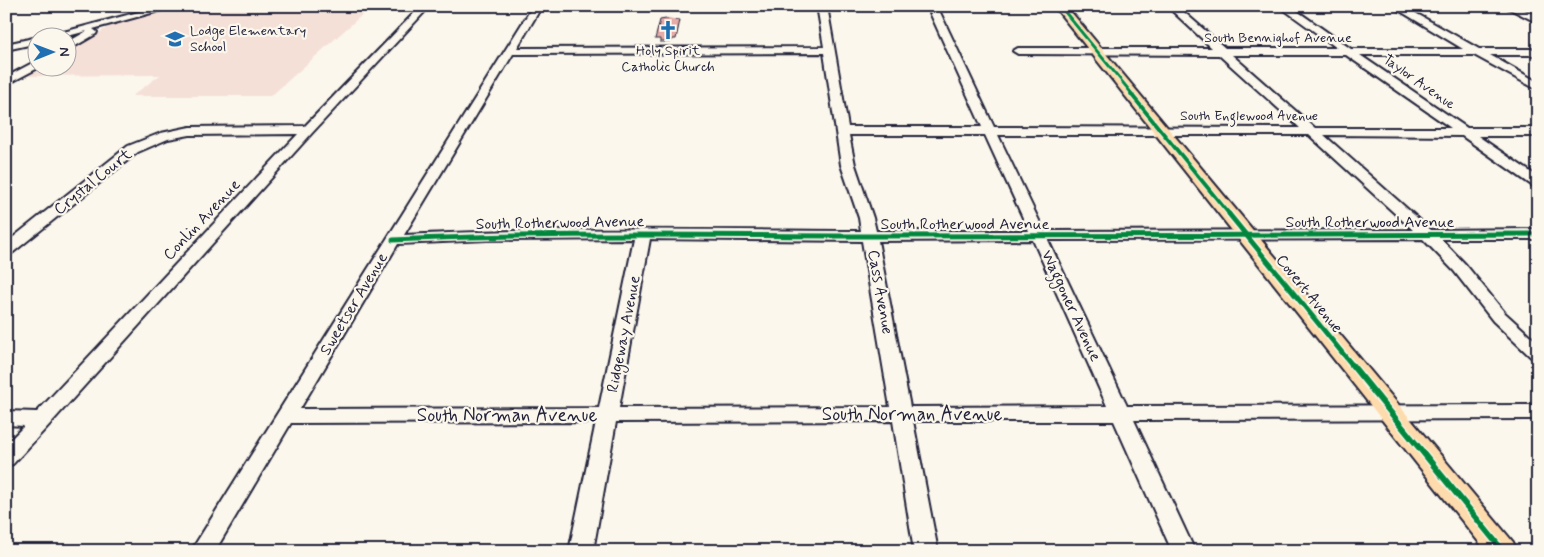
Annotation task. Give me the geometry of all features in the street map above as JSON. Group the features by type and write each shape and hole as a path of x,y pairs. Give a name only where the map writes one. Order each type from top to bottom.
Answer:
{"main road":[{"name":"Covert Avenue","path":"1060,6 1245,236 1503,551"}],"street":[{"path":"78,30 173,6"},
{"name":"Conlin Avenue","path":"6,458 308,130 426,6"},
{"name":"Sweetser Avenue","path":"202,551 538,6"},
{"name":"Cass Avenue","path":"822,6 841,131 851,178 864,211 870,236 926,551"},
{"name":"Waggoner Avenue","path":"932,6 1184,551"},
{"path":"1171,6 1426,234 1460,268 1500,317 1538,354"},
{"name":"Taylor Avenue","path":"1283,6 1538,183"},
{"path":"1396,6 1538,88"},
{"path":"1508,6 1538,20"},
{"path":"78,40 107,22"},
{"path":"6,47 28,42"},
{"path":"509,51 828,50"},
{"name":"South Bennighof Avenue","path":"1018,51 1538,52"},
{"path":"6,82 28,70"},
{"name":"Crystal Court","path":"6,251 133,149 165,136 190,131 308,130"},
{"name":"South Englewood Avenue","path":"841,131 1538,132"},
{"name":"South Rotherwood Avenue","path":"393,240 487,235 643,234 870,236 1538,234"},
{"name":"Ridgeway Avenue","path":"581,551 643,234"},
{"name":"South Norman Avenue","path":"286,416 1391,414 1538,412"},
{"path":"6,418 43,419"}],"shaded area":[{"path":"185,6 372,6 271,96 132,96 160,75 78,76 78,45 112,25"}],"building":[{"name":"Holy Spirit Catholic Church","path":"660,20 680,20 676,39 673,39 671,42 660,42 660,39 655,39"}],"cycle path":[{"path":"1060,6 1503,551"},
{"path":"393,240 487,235 570,234 869,236 1538,234"}],"place":[{"name":"Holy Spirit Catholic Church","path":"668,30"},
{"name":"Lodge Elementary School","path":"175,39"}]}
